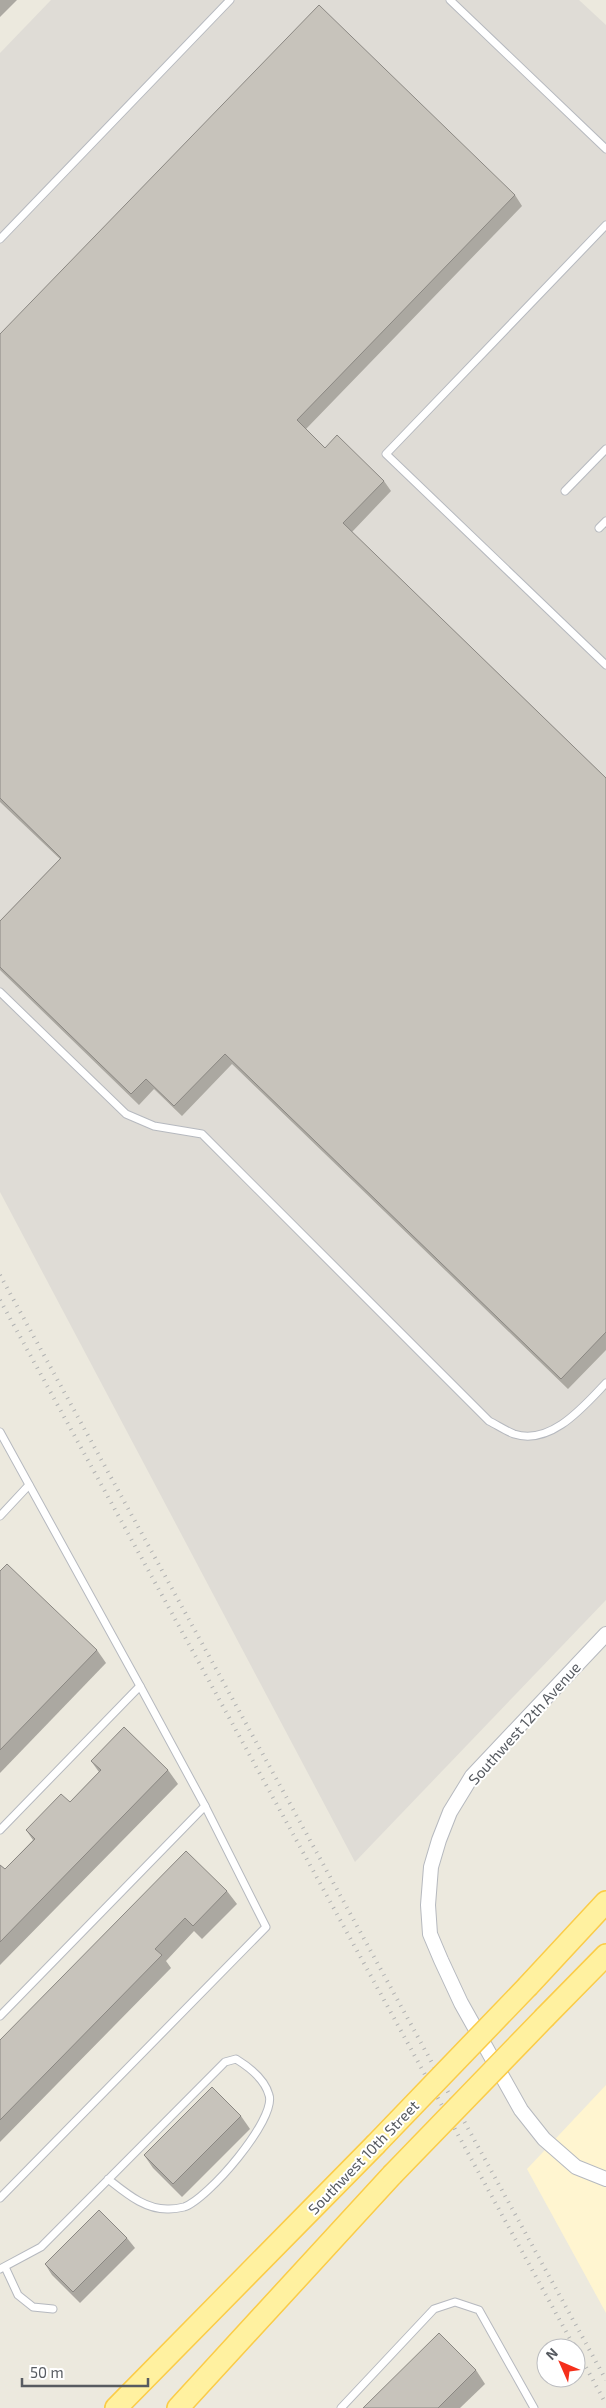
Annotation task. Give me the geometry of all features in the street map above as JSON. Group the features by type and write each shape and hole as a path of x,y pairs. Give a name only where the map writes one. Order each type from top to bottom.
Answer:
{"main road":[{"name":"Southwest 10th Street","path":"116,2408 375,2145 606,1902"},
{"path":"178,2408 392,2175 606,1955"}],"street":[{"name":"Southwest 12th Avenue","path":"606,1634 472,1776 450,1812 431,1867 428,1905 430,1934 461,2003 521,2110 544,2139 576,2167 606,2179"}],"lane":[{"path":"0,239 230,0"},
{"path":"450,0 606,149"},
{"path":"606,225 386,454 606,665"},
{"path":"565,491 606,449"},
{"path":"599,528 606,521"},
{"path":"0,992 126,1114 154,1126 202,1134 489,1421 515,1434 534,1435 550,1431 580,1409 606,1383"},
{"path":"0,1432 205,1806 266,1927 0,2198"},
{"path":"0,1516 29,1485"},
{"path":"0,1830 140,1686"},
{"path":"0,2016 205,1806"},
{"path":"53,2309 33,2307 18,2295 3,2268 42,2247 108,2180 225,2062 236,2059 245,2065 257,2075 270,2095 269,2110 258,2131 213,2184 186,2207 167,2209 140,2203 108,2180"},
{"path":"342,2408 434,2310 455,2302 479,2310 534,2408"}],"shaded area":[{"path":"51,0 579,0 606,25 606,1600 355,1862 0,1192 0,53"},
{"path":"606,2085 606,2313 527,2169"}],"building":[{"path":"319,5 515,195 297,420 325,448 337,435 384,481 343,523 606,778 606,1332 561,1379 225,1054 174,1106 146,1079 131,1094 0,967 0,921 61,858 0,798 0,334"},
{"path":"7,1564 97,1650 0,1750 0,1571"},
{"path":"124,1727 168,1770 0,1942 0,1865 5,1869 35,1839 26,1830 61,1794 70,1802 101,1770 91,1761"},
{"path":"186,1851 227,1891 193,1926 185,1918 155,1949 162,1955 0,2120 0,2040"},
{"path":"212,2087 241,2116 173,2184 144,2155"},
{"path":"99,2210 127,2238 73,2292 45,2264"},
{"path":"439,2333 476,2370 438,2408 363,2408"}],"railway":[{"path":"0,1275 606,2380"},
{"path":"0,1300 570,2338"},
{"path":"586,2367 606,2404"}]}
